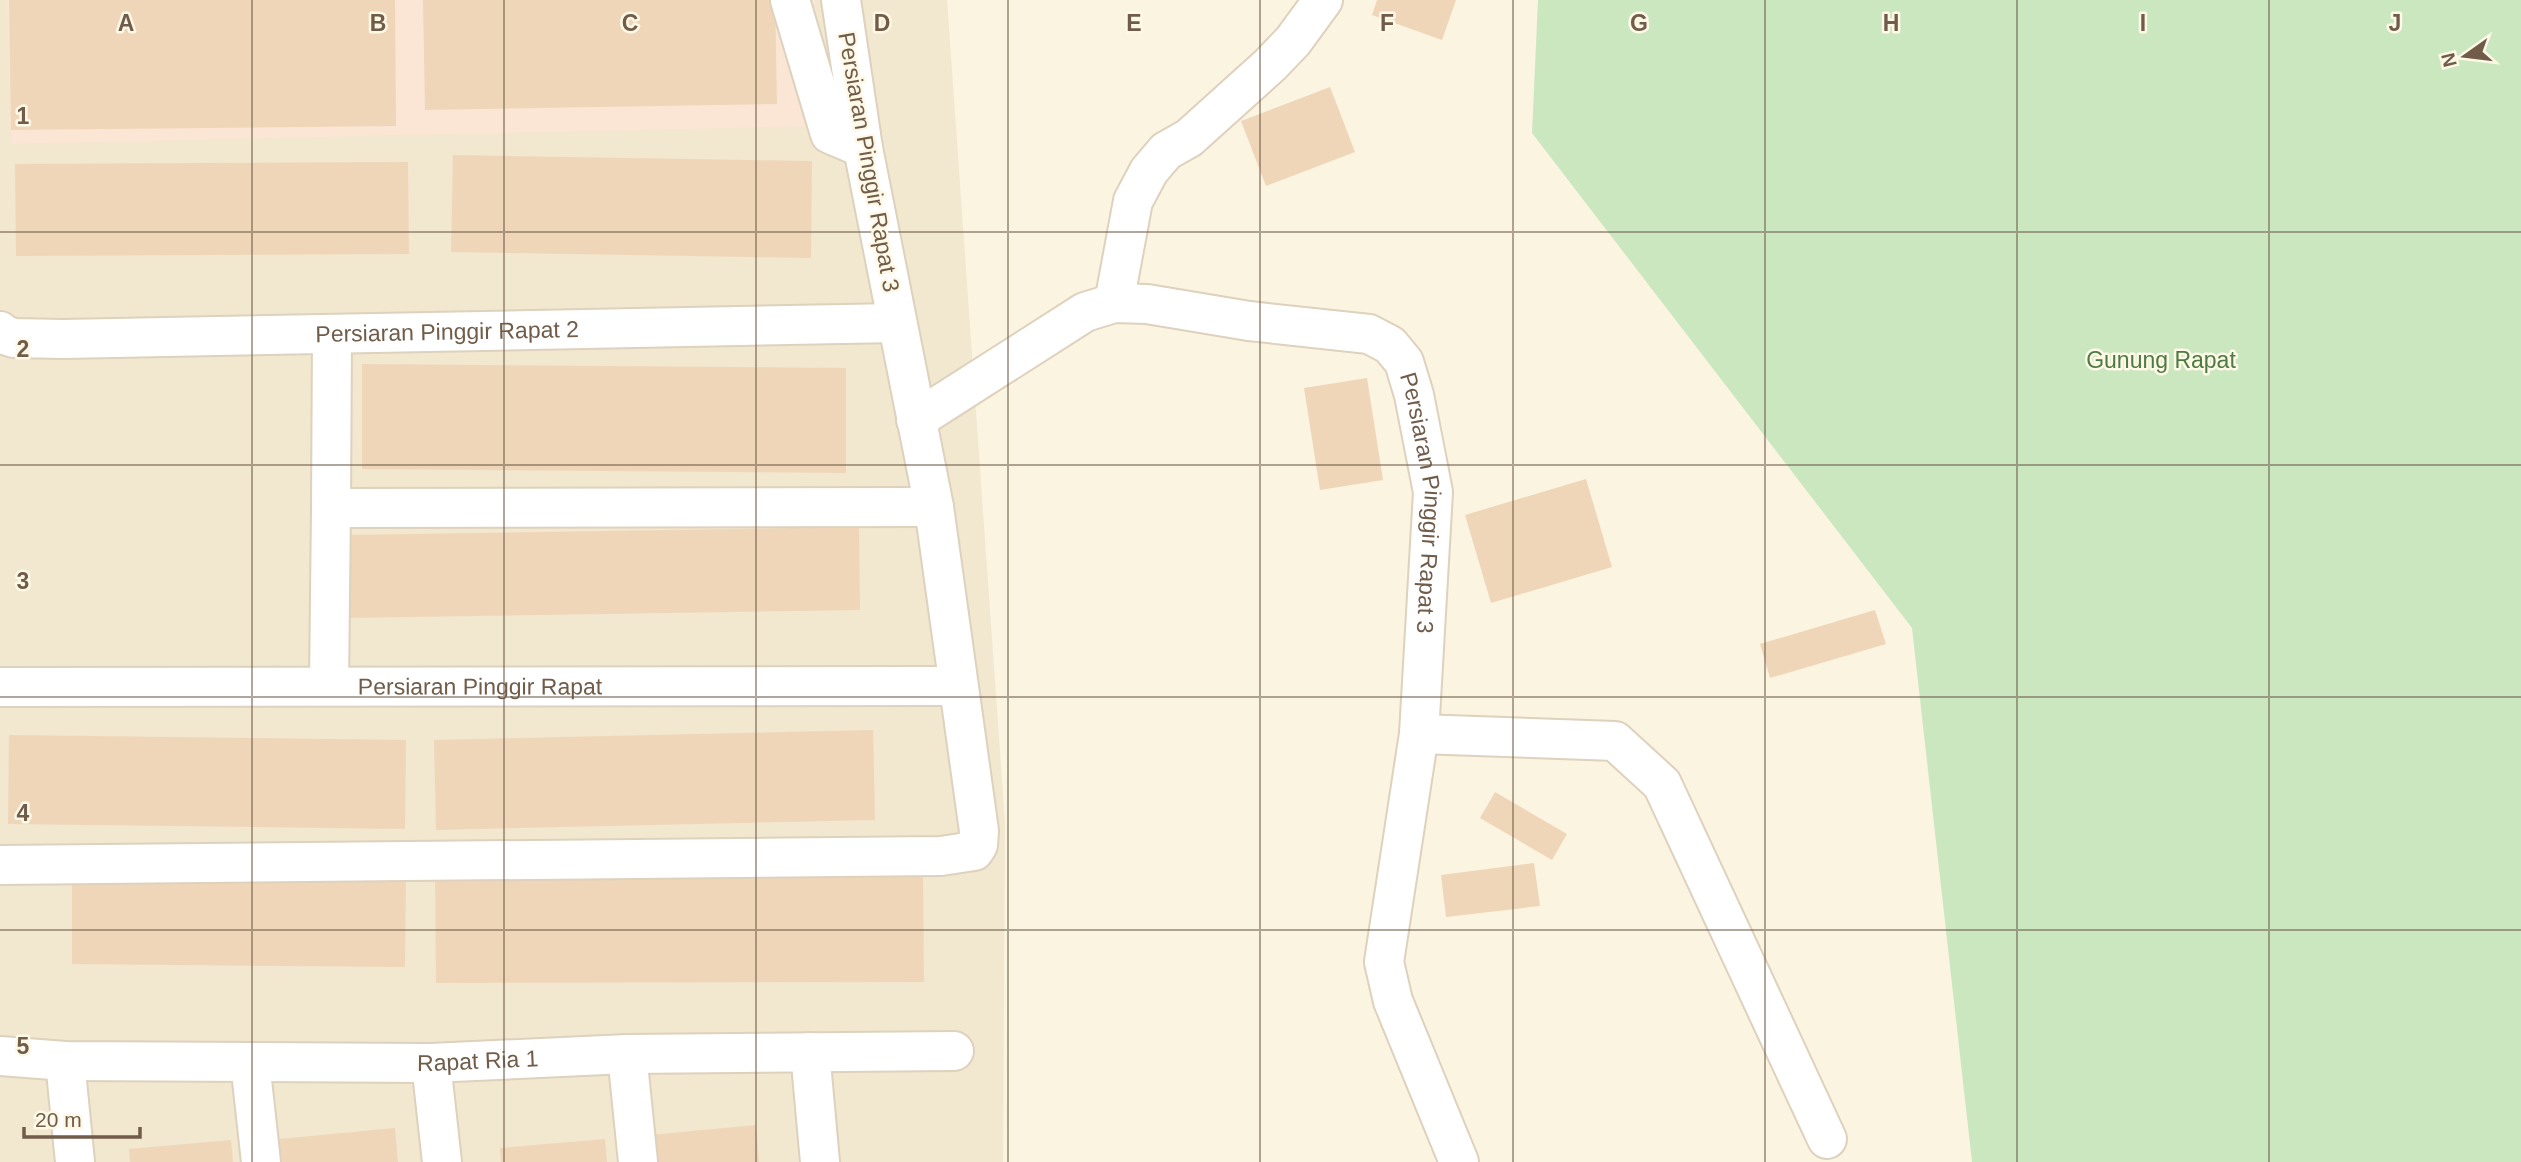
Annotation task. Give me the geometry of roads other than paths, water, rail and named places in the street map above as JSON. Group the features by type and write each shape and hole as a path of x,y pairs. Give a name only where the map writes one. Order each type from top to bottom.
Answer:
{"street":[{"path":"790,0 830,134 863,148"},
{"name":"Persiaran Pinggir Rapat 3","path":"0,866 941,856 974,851 978,845 979,831 934,507 863,148 841,0"},
{"path":"1114,303 1133,201 1149,172 1166,151 1189,138 1270,65 1293,41 1323,0"},
{"name":"Persiaran Pinggir Rapat 3","path":"916,420 1085,312 1114,303 1147,304 1249,321 1369,334 1390,345 1404,362 1414,395 1433,492 1419,734 1384,962 1393,1001 1459,1162"},
{"name":"Persiaran Pinggir Rapat 2","path":"0,331 1,334 14,338 64,339 897,323"},
{"path":"329,686 332,335"},
{"path":"331,508 934,507"},
{"name":"Persiaran Pinggir Rapat","path":"0,687 958,685"},
{"path":"1419,734 1615,741 1662,784 1827,1139"},
{"name":"Rapat Ria 1","path":"0,1056 65,1061 431,1063 627,1054 954,1051"},
{"path":"810,1052 820,1162"},
{"path":"627,1054 638,1162"},
{"path":"65,1061 75,1162"},
{"path":"250,1062 261,1162"},
{"path":"431,1063 442,1162"}],"park label":[{"name":"Gunung Rapat","path":"2161,360"}]}
